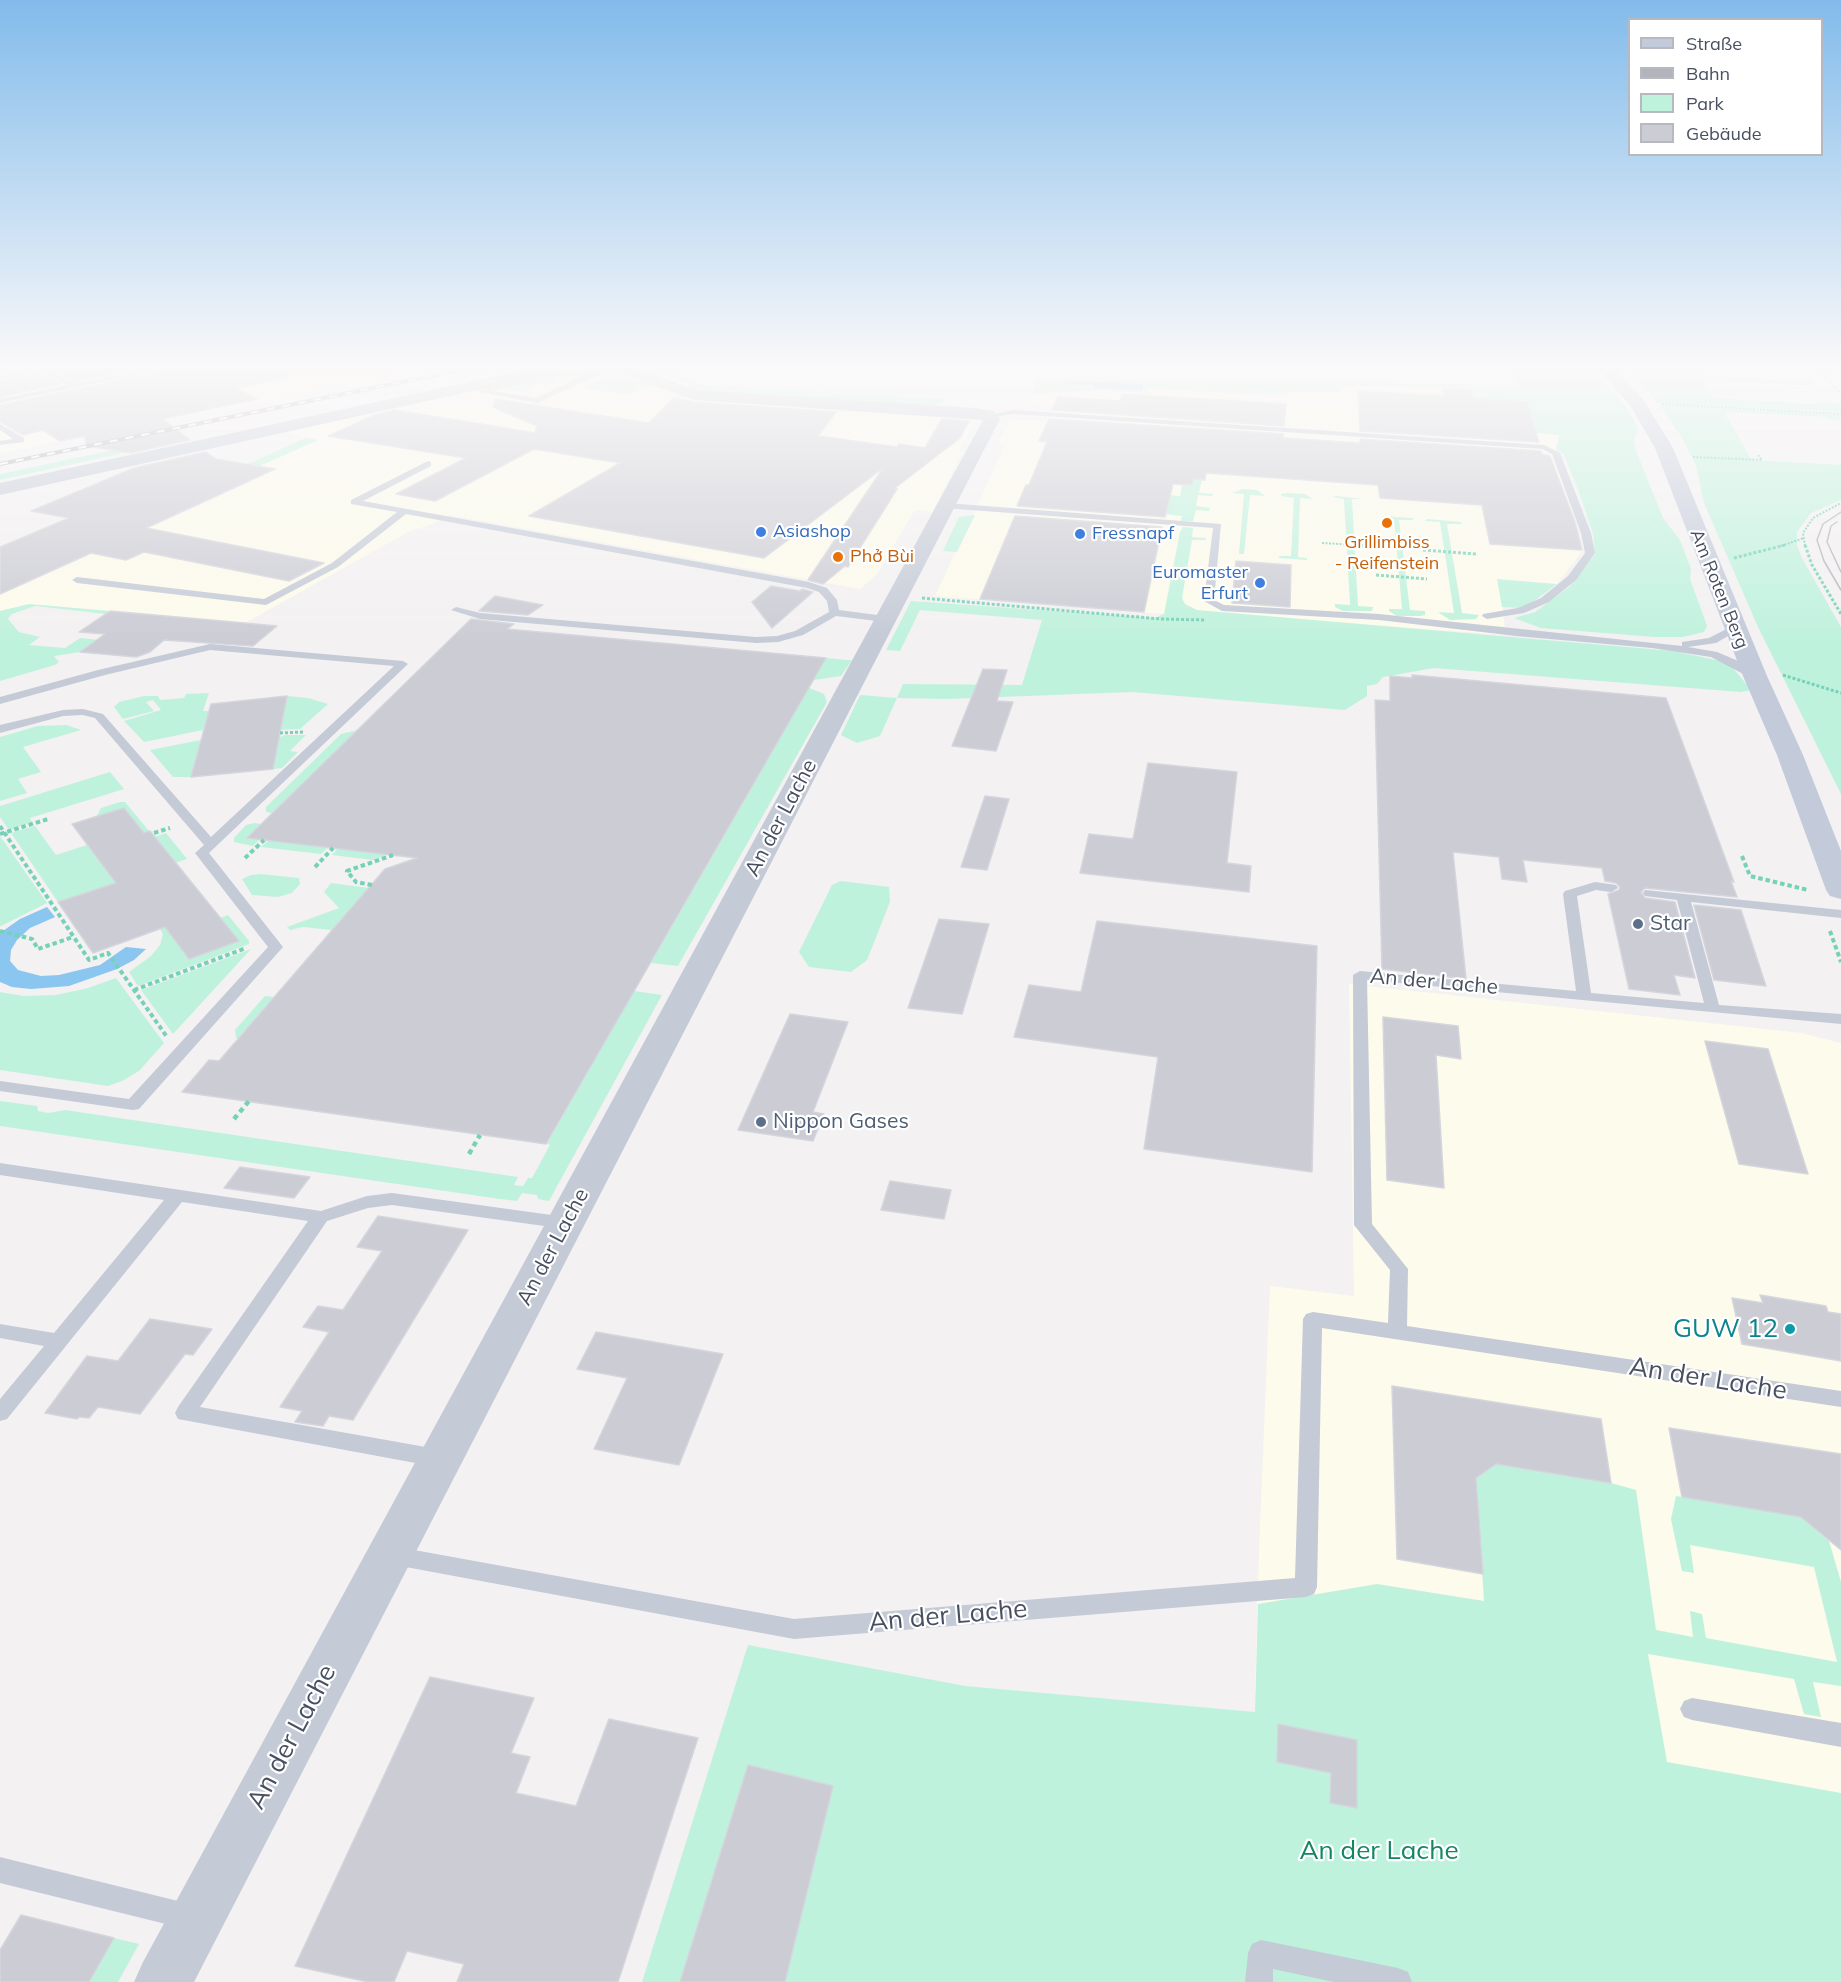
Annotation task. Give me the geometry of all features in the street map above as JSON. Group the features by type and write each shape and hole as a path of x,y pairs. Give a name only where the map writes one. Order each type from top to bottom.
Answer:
{"main road":[{"name":"Am Roten Berg","path":"1668,459 1736,627 1764,674 1790,755 1841,890"},
{"name":"Am Roten Berg","path":"1790,755 1841,830"}],"street":[{"path":"0,489 135,459"},
{"name":"An der Lache","path":"163,1982 971,459"}],"lane":[{"path":"1487,616 1520,612 1545,600 1572,578 1590,553 1586,532 1558,459"},
{"path":"428,464 354,502 809,585 823,590 832,600 834,613"},
{"path":"946,506 1218,526 1209,601 1222,608 1379,617 1516,633 1652,645 1713,654 1764,674"},
{"path":"77,580 266,602 336,565 404,511"},
{"path":"456,610 480,616 756,640 778,639 799,633 834,613 891,607"},
{"path":"1652,645 1712,641 1736,627"},
{"path":"0,701 102,672 210,647 403,664 202,853 276,946 133,1105 0,1086"},
{"path":"0,729 63,713 83,712 99,716 211,844"},
{"path":"1584,997 1570,894 1595,886 1611,888"},
{"path":"1650,893 1841,914"},
{"path":"1683,897 1713,1009"},
{"name":"An der Lache","path":"1397,1332 1399,1269 1363,1225 1360,975 1841,1019"},
{"path":"0,1169 321,1217 367,1202 392,1199 566,1223"},
{"path":"0,1413 177,1196"},
{"path":"321,1217 185,1413 440,1459"},
{"name":"An der Lache","path":"389,1556 794,1629 1306,1587 1313,1319 1841,1399"},
{"path":"0,1331 58,1341"},
{"path":"1692,1709 1841,1735"},
{"path":"0,1870 196,1918"},
{"path":"1260,1982 1261,1953 1398,1982"}],"path":[{"path":"1841,503 1813,518 1803,533 1812,565 1841,614"},
{"path":"1731,560 1804,538"},
{"path":"1322,543 1373,546"},
{"path":"1424,550 1476,554"},
{"path":"1376,576 1427,579"},
{"path":"891,607 1208,620"},
{"path":"1764,674 1841,693"},
{"path":"2,834 48,819"},
{"path":"0,826 2,834 89,960 108,953 170,1041 188,1044"},
{"path":"245,858 264,840"},
{"path":"315,867 333,848"},
{"path":"372,885 356,882 347,870 393,855"},
{"path":"1742,856 1750,876 1814,891 1841,962"},
{"path":"0,931 32,939 38,949 73,937"},
{"path":"134,990 271,940"},
{"path":"234,1119 249,1101"},
{"path":"468,1154 480,1135"}],"shaded area":[{"path":"257,459 959,459 932,512 917,510 913,513 877,574 860,589 449,515 432,524 408,532 245,623 29,604 0,611 0,595 252,481 228,473"},
{"path":"999,459 1556,459 1583,550 1557,584 1533,602 1519,608 1502,607 1506,635 1217,613 1164,614 935,596"},
{"path":"1349,984 1802,1033 1841,1043 1841,1812 1255,1694 1270,1286 1354,1296"}],"green space":[{"path":"68,459 93,459 0,480 0,474"},
{"path":"258,459 274,459 235,477 228,473"},
{"path":"1566,459 1640,459 1663,518 1680,540 1691,569 1690,579 1707,626 1704,632 1683,637 1655,637 1541,628 1514,618 1535,612 1569,587 1595,554 1593,534"},
{"path":"1693,459 1752,459 1841,465 1841,500 1811,513 1797,532 1797,545 1841,627 1841,794 1758,627 1704,503"},
{"path":"1193,479 1202,480 1199,493 1213,494 1212,496 1198,495 1196,506 1210,508 1209,511 1196,510 1193,521 1181,521 1182,516 1165,514 1170,495 1180,496 1182,485 1192,485"},
{"path":"1243,489 1257,490 1265,496 1250,495 1244,554 1239,554 1244,494 1232,493"},
{"path":"1281,494 1305,494 1313,499 1300,498 1298,557 1307,558 1307,560 1279,558 1279,556 1291,556 1294,498 1281,496"},
{"path":"1332,497 1363,499 1352,499 1358,606 1373,607 1372,611 1343,611 1335,607 1335,604 1350,605 1344,499"},
{"path":"975,515 957,552 943,551 959,517"},
{"path":"1381,516 1413,518 1413,520 1399,520 1410,610 1425,611 1425,615 1397,616 1389,611 1389,609 1402,609 1394,519"},
{"path":"1427,519 1461,522 1462,524 1447,524 1462,613 1479,615 1476,619 1450,620 1438,612 1454,613 1440,522 1425,521"},
{"path":"1183,527 1193,528 1192,537 1206,538 1206,540 1192,540 1182,598 1185,604 1197,610 1673,651 1721,661 1733,668 1751,690 1741,692 1434,668 1383,677 1377,684 1367,686 1367,696 1345,710 1132,692 946,699 897,698 903,684 1022,685 1042,620 920,610 900,651 886,650 911,601 1155,618 1164,614 1180,532"},
{"path":"1497,579 1557,584 1533,602 1519,608 1502,607"},
{"path":"29,604 110,611 106,614 35,606 12,614 8,619 19,632 40,637 29,645 65,648 80,638 130,643 94,642 80,652 54,656 59,662 55,665 0,681 0,611"},
{"path":"826,658 852,660 841,676 814,680"},
{"path":"809,688 824,694 827,702 678,966 651,963"},
{"path":"209,693 203,711 209,711 203,730 144,742 124,721 161,710 153,700 146,702 154,711 123,719 114,707 119,702 144,696 158,696 160,700 184,698 186,694"},
{"path":"860,695 897,698 880,736 857,743 841,735"},
{"path":"287,696 308,698 328,704 300,729 280,730"},
{"path":"66,725 81,730 23,747 41,772 18,779 27,793 0,801 0,737 38,726"},
{"path":"358,730 272,813 266,812 266,807 341,734"},
{"path":"306,735 290,751 298,752 282,768 273,769 279,737"},
{"path":"201,740 191,777 173,777 150,750"},
{"path":"110,772 124,789 30,818 32,822 9,830 0,817 0,806"},
{"path":"125,802 149,831 144,833 124,808 97,816 101,808"},
{"path":"261,824 248,837 260,839 253,846 234,842 234,838 246,825"},
{"path":"35,826 56,855 87,845 116,883 58,902 11,833"},
{"path":"166,833 187,859 169,865 149,839"},
{"path":"0,836 47,903 1,926 0,926"},
{"path":"269,840 328,847 321,854 261,847"},
{"path":"338,848 389,854 373,860 332,855"},
{"path":"260,874 299,878 300,884 292,893 278,897 252,895 242,879"},
{"path":"841,881 889,887 890,902 867,960 851,972 809,967 799,952 832,885"},
{"path":"331,883 369,888 332,930 303,927 290,930 287,927 339,908 324,892"},
{"path":"228,915 249,944 138,986 129,972 151,956 160,945 163,934 160,929 165,927 190,959 239,941 220,918"},
{"path":"251,949 173,1034 141,990"},
{"path":"116,978 164,1043 139,1071 108,1086 0,1070 0,992 23,996 56,995 88,988"},
{"path":"634,991 662,995 549,1201 538,1199 537,1195 522,1193 517,1201 500,1199 0,1126 0,1101 37,1106 38,1111 48,1113 65,1110 518,1177 514,1185 523,1186 528,1178 532,1178 550,1145 547,1144"},
{"path":"265,996 274,997 236,1038 235,1030"},
{"path":"1496,1464 1611,1483 1636,1490 1656,1630 1693,1637 1690,1611 1702,1614 1706,1638 1837,1662 1814,1567 1690,1545 1694,1573 1682,1571 1671,1519 1676,1496 1801,1517 1829,1541 1841,1582 1841,1686 1813,1682 1821,1717 1804,1714 1794,1679 1648,1654 1667,1762 1841,1793 1841,1982 642,1982 748,1645 965,1686 1255,1712 1258,1604 1377,1584 1484,1601 1476,1478"},
{"path":"114,1938 139,1944 118,1982 89,1982"}],"water":[{"path":"47,907 55,917 30,928 17,940 11,950 10,961 18,970 41,976 59,975 100,965 126,947 146,949 134,960 117,969 69,986 31,989 12,987 0,982 0,933 20,919"}],"building":[{"path":"172,459 219,459 275,469 146,528 324,563 289,581 144,552 126,560 91,553 0,594 0,547 69,518 31,511 134,468"},
{"path":"463,459 514,459 435,501 396,494"},
{"path":"598,459 932,459 895,488 897,489 848,567 845,566 823,584 808,580 883,468 764,558 529,516 620,463"},
{"path":"1040,459 1551,459 1575,522 1582,550 1490,544 1482,505 1380,498 1378,485 1206,473 1205,480 1193,479 1192,485 1173,484 1165,517 1017,506 1026,485 1029,485"},
{"path":"1015,516 1162,527 1144,612 980,599"},
{"path":"1236,561 1291,565 1290,607 1232,603"},
{"path":"771,586 813,592 772,628 752,602"},
{"path":"495,596 543,605 528,615 479,611"},
{"path":"110,611 277,626 253,646 164,640 150,652 136,657 80,652 105,634 79,632"},
{"path":"471,619 514,624 507,629 826,658 546,1144 182,1092 209,1060 219,1061 385,869 417,858 247,838"},
{"path":"983,669 1007,670 997,701 1013,702 996,751 952,746"},
{"path":"1412,675 1666,698 1734,882 1731,881 1737,897 1645,888 1641,892 1645,898 1675,902 1695,978 1674,975 1680,995 1629,989 1608,894 1619,890 1620,887 1616,883 1605,881 1602,868 1523,860 1527,882 1502,879 1499,857 1453,852 1466,979 1382,969 1375,700 1390,701 1390,676 1412,678"},
{"path":"287,696 273,769 191,777 211,704"},
{"path":"1148,763 1237,772 1227,863 1251,866 1249,892 1080,873 1089,834 1133,839"},
{"path":"985,796 1009,799 987,870 961,867"},
{"path":"124,808 144,833 150,831 239,941 189,959 165,927 93,953 58,902 116,883 72,824"},
{"path":"1694,905 1741,910 1766,986 1714,980"},
{"path":"939,919 989,924 962,1014 908,1008"},
{"path":"1097,921 1317,946 1312,1172 1144,1149 1158,1057 1014,1037 1029,985 1081,992"},
{"path":"790,1014 848,1022 813,1112 824,1114 813,1141 738,1130"},
{"path":"1383,1017 1458,1026 1461,1059 1436,1055 1444,1188 1387,1180"},
{"path":"1705,1041 1768,1049 1808,1174 1739,1164"},
{"path":"240,1167 310,1177 294,1198 224,1188"},
{"path":"890,1181 951,1190 944,1219 881,1210"},
{"path":"378,1216 468,1230 353,1420 329,1416 323,1426 295,1422 302,1411 280,1407 329,1332 303,1327 318,1306 343,1310 382,1251 357,1247"},
{"name":"GUW 12","path":"1760,1295 1826,1306 1828,1312 1841,1314 1841,1361 1742,1344 1732,1298 1763,1303"},
{"path":"150,1319 212,1329 193,1355 185,1354 140,1414 98,1407 89,1418 79,1417 77,1419 45,1413 87,1356 118,1361"},
{"path":"596,1332 723,1354 679,1465 594,1449 627,1378 577,1369"},
{"path":"1392,1386 1601,1419 1611,1483 1496,1464 1476,1478 1483,1574 1397,1559"},
{"path":"1669,1428 1841,1454 1841,1550 1801,1517 1682,1497"},
{"path":"430,1677 534,1698 511,1753 530,1757 516,1793 576,1806 609,1719 698,1738 618,1982 457,1982 464,1964 407,1951 394,1982 368,1982 295,1966"},
{"path":"1278,1724 1357,1740 1357,1808 1330,1803 1331,1773 1277,1762"},
{"path":"748,1765 833,1786 785,1982 680,1982"},
{"path":"21,1915 114,1938 89,1982 0,1982 0,1950"}],"tram line":[{"path":"1841,512 1823,524 1817,540 1824,561 1841,590"},
{"path":"1837,522 1831,526 1827,542 1841,572"}],"railway":[{"path":"0,464 22,459"}],"place":[{"name":"Grillimbiss - Reifenstein","path":"1387,523"},
{"name":"Asiashop","path":"761,532"},
{"name":"Fressnapf","path":"1080,534"},
{"name":"Phở Bùi","path":"838,557"},
{"name":"Euromaster Erfurt","path":"1260,583"},
{"name":"Star","path":"1638,924"},
{"name":"Nippon Gases","path":"761,1122"},
{"name":"GUW 12","path":"1790,1329"}]}
